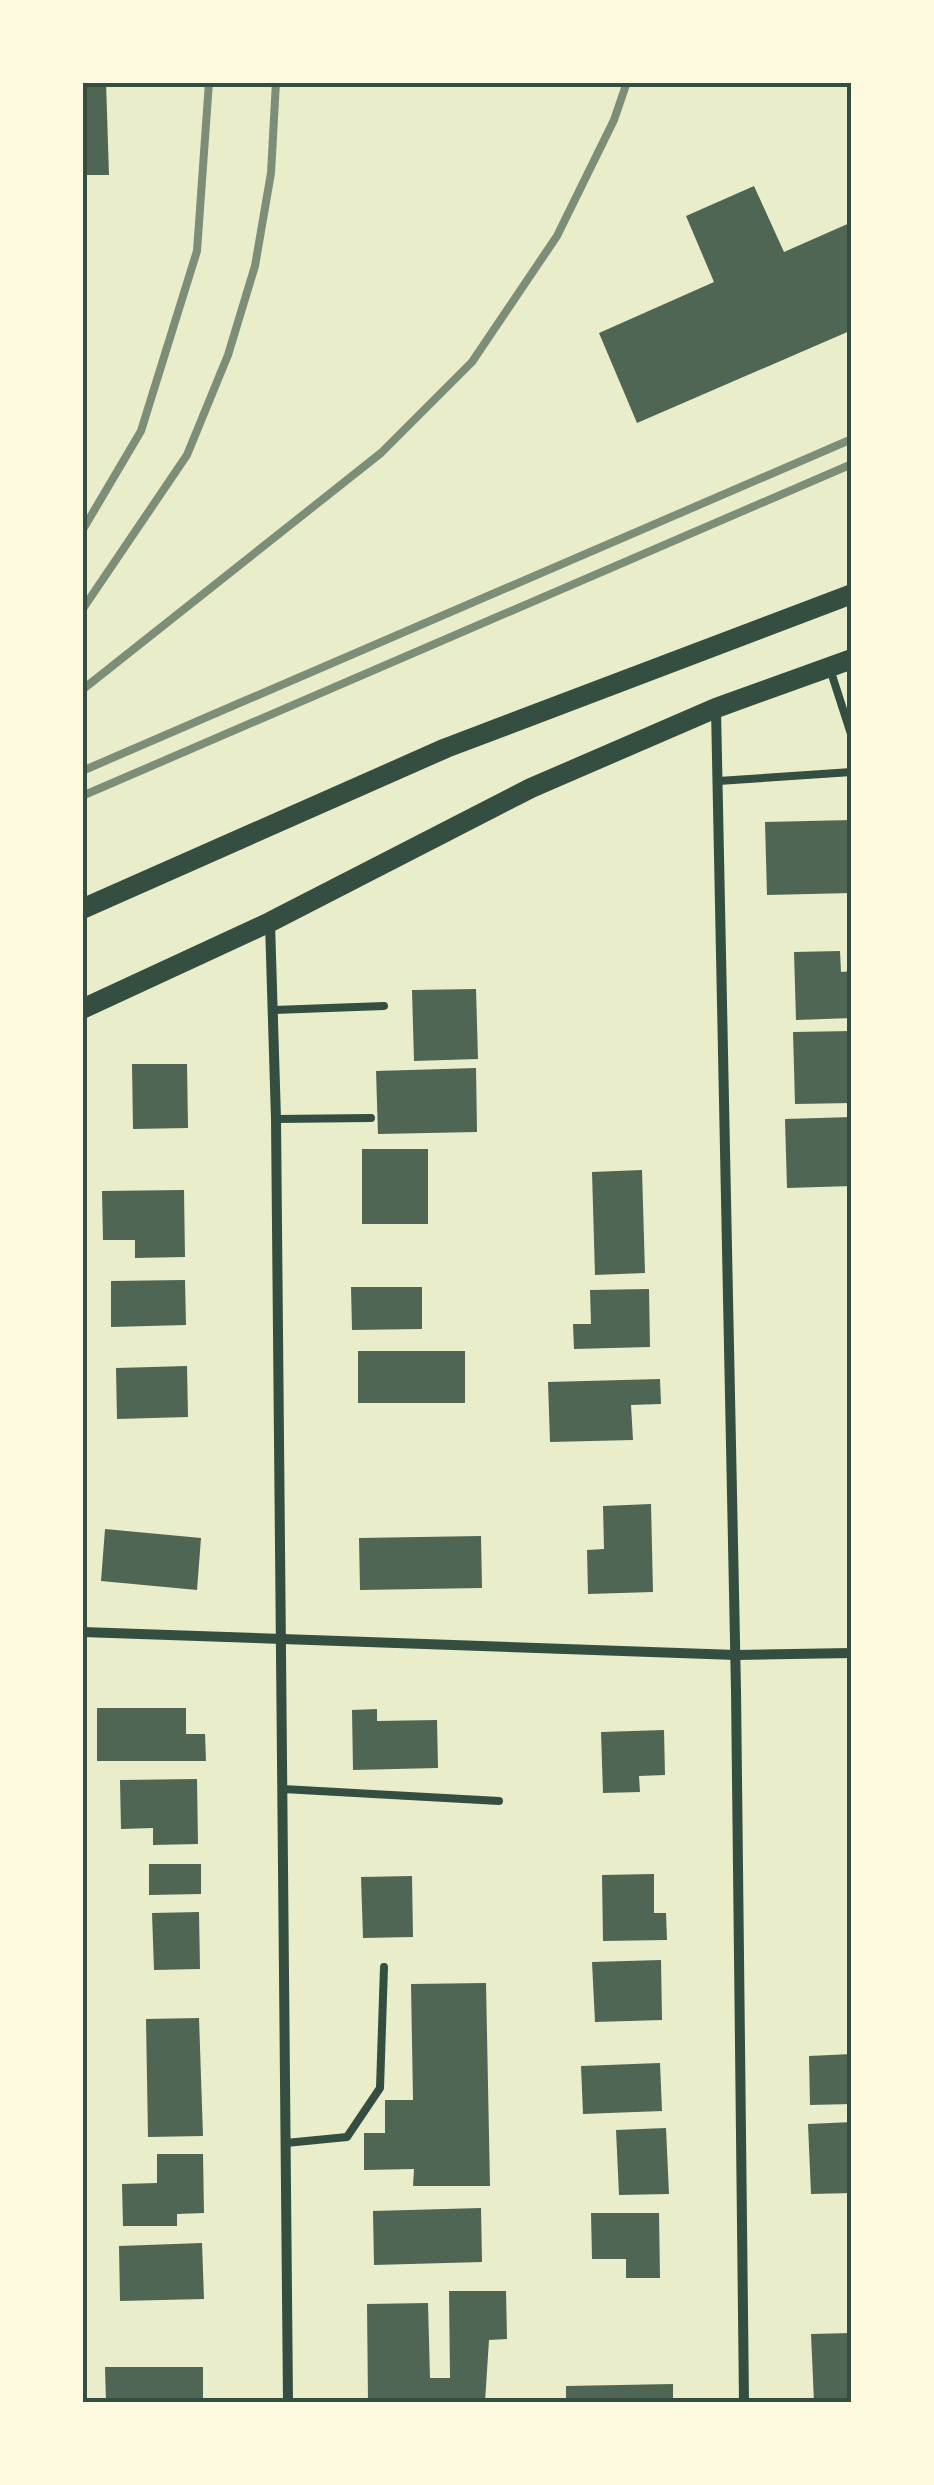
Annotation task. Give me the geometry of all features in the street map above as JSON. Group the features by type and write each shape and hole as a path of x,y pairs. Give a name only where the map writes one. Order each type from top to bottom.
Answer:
{"main road":[{"path":"82,909 446,748 852,594"},
{"path":"82,1009 270,922 531,788 716,708 852,659"}],"street":[{"path":"716,708 736,1655 744,2402"},
{"path":"270,922 276,1119 288,2402"},
{"path":"82,1632 736,1655 852,1653"}],"lane":[{"path":"830,667 852,737"},
{"path":"718,781 852,772"},
{"path":"274,1010 384,1006"},
{"path":"276,1119 371,1118"},
{"path":"283,1789 499,1801"},
{"path":"286,2143 347,2137 380,2088 384,1967"}],"building":[{"path":"82,82 106,82 109,175 82,175"},
{"path":"754,186 784,252 852,222 852,330 637,423 599,333 714,282 686,216"},
{"path":"852,820 852,893 767,895 765,822"},
{"path":"840,951 841,972 852,971 852,1018 796,1020 794,952"},
{"path":"476,989 478,1059 414,1061 412,990"},
{"path":"852,1031 852,1103 795,1104 793,1032"},
{"path":"132,1064 187,1064 188,1128 133,1129"},
{"path":"476,1068 477,1132 378,1134 376,1071"},
{"path":"852,1117 852,1186 787,1188 785,1119"},
{"path":"362,1149 428,1149 428,1224 362,1224"},
{"path":"642,1170 645,1273 595,1275 592,1172"},
{"path":"184,1190 185,1257 135,1258 135,1240 103,1240 102,1191"},
{"path":"185,1280 186,1325 111,1327 111,1281"},
{"path":"351,1287 422,1287 422,1329 352,1330"},
{"path":"649,1289 650,1347 574,1349 573,1324 591,1324 590,1290"},
{"path":"358,1351 465,1351 465,1403 358,1403"},
{"path":"187,1366 188,1417 117,1419 116,1368"},
{"path":"660,1379 661,1404 631,1405 633,1440 550,1442 548,1382"},
{"path":"651,1504 653,1592 588,1594 587,1550 604,1549 603,1506"},
{"path":"105,1529 201,1538 197,1590 101,1581"},
{"path":"481,1536 482,1588 360,1590 359,1538"},
{"path":"97,1708 186,1708 186,1734 205,1734 206,1761 97,1761"},
{"path":"377,1709 377,1721 437,1720 438,1768 353,1770 352,1710"},
{"path":"664,1730 665,1775 639,1776 640,1792 603,1793 601,1732"},
{"path":"197,1779 198,1844 153,1845 153,1828 121,1829 120,1780"},
{"path":"149,1864 201,1864 201,1894 149,1895"},
{"path":"654,1874 654,1913 666,1913 667,1940 603,1941 602,1875"},
{"path":"412,1876 413,1937 363,1938 361,1877"},
{"path":"199,1912 200,1969 154,1970 152,1913"},
{"path":"661,1960 662,2020 595,2022 592,1962"},
{"path":"486,1983 490,2186 413,2186 414,2169 364,2170 364,2133 385,2133 385,2100 413,2100 411,1984"},
{"path":"199,2018 203,2136 148,2137 146,2019"},
{"path":"852,2054 852,2104 810,2105 809,2056"},
{"path":"660,2063 662,2111 583,2114 581,2066"},
{"path":"852,2122 852,2193 811,2194 808,2124"},
{"path":"666,2128 669,2194 619,2195 616,2130"},
{"path":"157,2154 203,2154 204,2213 177,2214 177,2226 123,2226 122,2184 157,2183"},
{"path":"481,2208 482,2262 374,2265 373,2211"},
{"path":"591,2213 659,2213 660,2278 626,2278 626,2259 592,2259"},
{"path":"202,2243 204,2299 120,2301 119,2246"},
{"path":"449,2291 506,2291 507,2339 489,2340 485,2402 368,2402 367,2304 428,2303 430,2378 450,2378"},
{"path":"852,2333 852,2402 814,2402 811,2334"},
{"path":"105,2367 203,2367 203,2402 106,2402"},
{"path":"673,2384 673,2402 566,2402 566,2386"}],"railway":[{"path":"82,531 141,431 197,251 209,82"},
{"path":"82,610 187,455 228,355 255,266 271,173 276,82"},
{"path":"82,690 381,453 472,362 557,236 614,120 627,82"},
{"path":"82,771 852,439"},
{"path":"82,796 852,464"}]}
